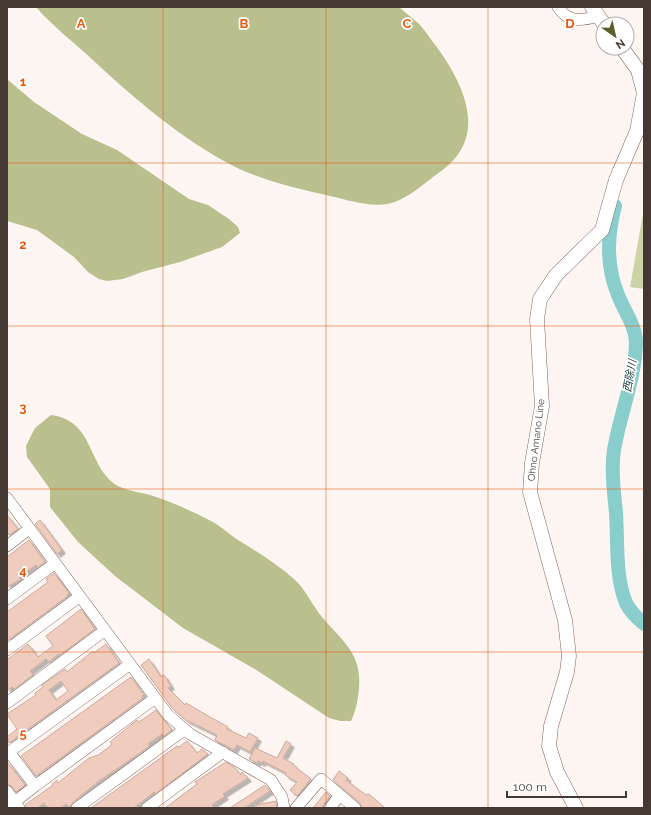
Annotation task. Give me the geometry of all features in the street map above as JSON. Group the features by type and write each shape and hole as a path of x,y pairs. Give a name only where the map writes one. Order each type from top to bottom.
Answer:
{"main road":[{"name":"Ohno Amano Line","path":"576,808 557,772 549,746 551,726 567,672 569,656 565,620 530,492 532,463 542,406 537,319 540,299 556,275 602,230 616,180 637,132 644,93 638,70 628,56"}],"street":[{"path":"558,7 562,13 574,20 595,16"},
{"path":"7,498 54,564 168,716 184,730 271,780 282,797 284,808"},
{"path":"7,546 29,529"},
{"path":"7,599 54,564"},
{"path":"7,650 79,597"},
{"path":"7,703 104,631"},
{"path":"35,786 9,752 129,665"},
{"path":"7,792 13,806 35,786 154,699"},
{"path":"78,808 184,730"},
{"path":"147,808 223,752"},
{"path":"296,808 321,779 355,808"},
{"path":"330,808 340,795"}],"green space":[{"path":"36,7 399,7 424,29 444,58 459,85 465,100 468,114 468,129 464,143 451,163 406,197 387,204 373,205 358,203 303,190 262,178 224,161 205,150 168,124 116,81"},
{"path":"7,79 34,102 82,134 117,150 189,199 208,205 229,219 238,227 240,233 222,247 180,262 142,272 123,279 107,281 99,279 88,272 74,257 37,230 7,221"},
{"path":"644,208 644,289 630,287"},
{"path":"51,415 65,419 76,426 84,435 100,468 108,478 118,486 127,490 163,499 211,521 275,564 299,584 318,612 354,656 359,676 359,688 351,721 340,721 329,718 258,671 183,628 115,576 78,542 50,507 50,489 27,457 26,446 35,428"}],"building":[{"path":"7,515 18,529 9,535 7,532"},
{"path":"40,520 62,550 57,554 35,524"},
{"path":"29,540 45,562 38,567 36,565 19,577 21,579 7,587 7,557"},
{"path":"54,573 69,593 67,595 68,596 7,641 7,612 48,582 46,579"},
{"path":"81,609 95,629 49,662 46,659 30,671 33,675 14,689 12,687 7,691 7,660 28,644 38,657 53,646 46,636"},
{"path":"106,644 119,663 9,743 7,737 17,729 7,714 36,695 35,693 43,687 42,685 65,669 67,672 93,651 94,653","holes":["61,681 68,691 56,700 49,690"]},
{"path":"149,659 161,677 164,675 171,686 168,688 185,705 186,703 228,727 227,729 246,738 249,733 258,738 250,752 237,745 234,750 215,740 217,735 186,720 172,708 141,665"},
{"path":"131,677 144,695 142,696 143,698 36,776 21,756"},
{"path":"156,710 172,730 164,736 162,734 148,744 150,746 99,781 73,802 70,807 66,804 60,808 48,808 44,803 37,808 26,808 25,805 53,785 52,784 57,780 58,783 89,758 98,755 112,744 110,742 137,720 138,722 142,720"},
{"path":"187,741 197,753 202,749 208,754 155,794 154,792 134,808 91,808 177,746 179,747"},
{"path":"286,741 291,744 283,758 294,764 293,765 311,779 297,796 290,790 297,782 285,775 286,773 263,761 262,763 258,761 257,763 249,759 255,748 277,758"},
{"path":"7,762 25,785 16,792 7,784"},
{"path":"226,762 234,767 241,775 242,772 248,778 223,794 225,796 212,805 215,808 165,808 197,784 195,782"},
{"path":"339,771 348,778 346,780 366,795 369,794 385,808 362,808 360,803 333,780"},
{"path":"265,785 270,791 244,808 230,808"},
{"path":"326,792 330,796 321,808 313,808"},
{"path":"276,801 277,808 256,808 256,805"}],"waterway":[{"name":"西除川","path":"615,206 609,240 611,273 620,301 634,331 636,343 633,370 613,458 618,559 622,593 630,609 644,624"}]}
